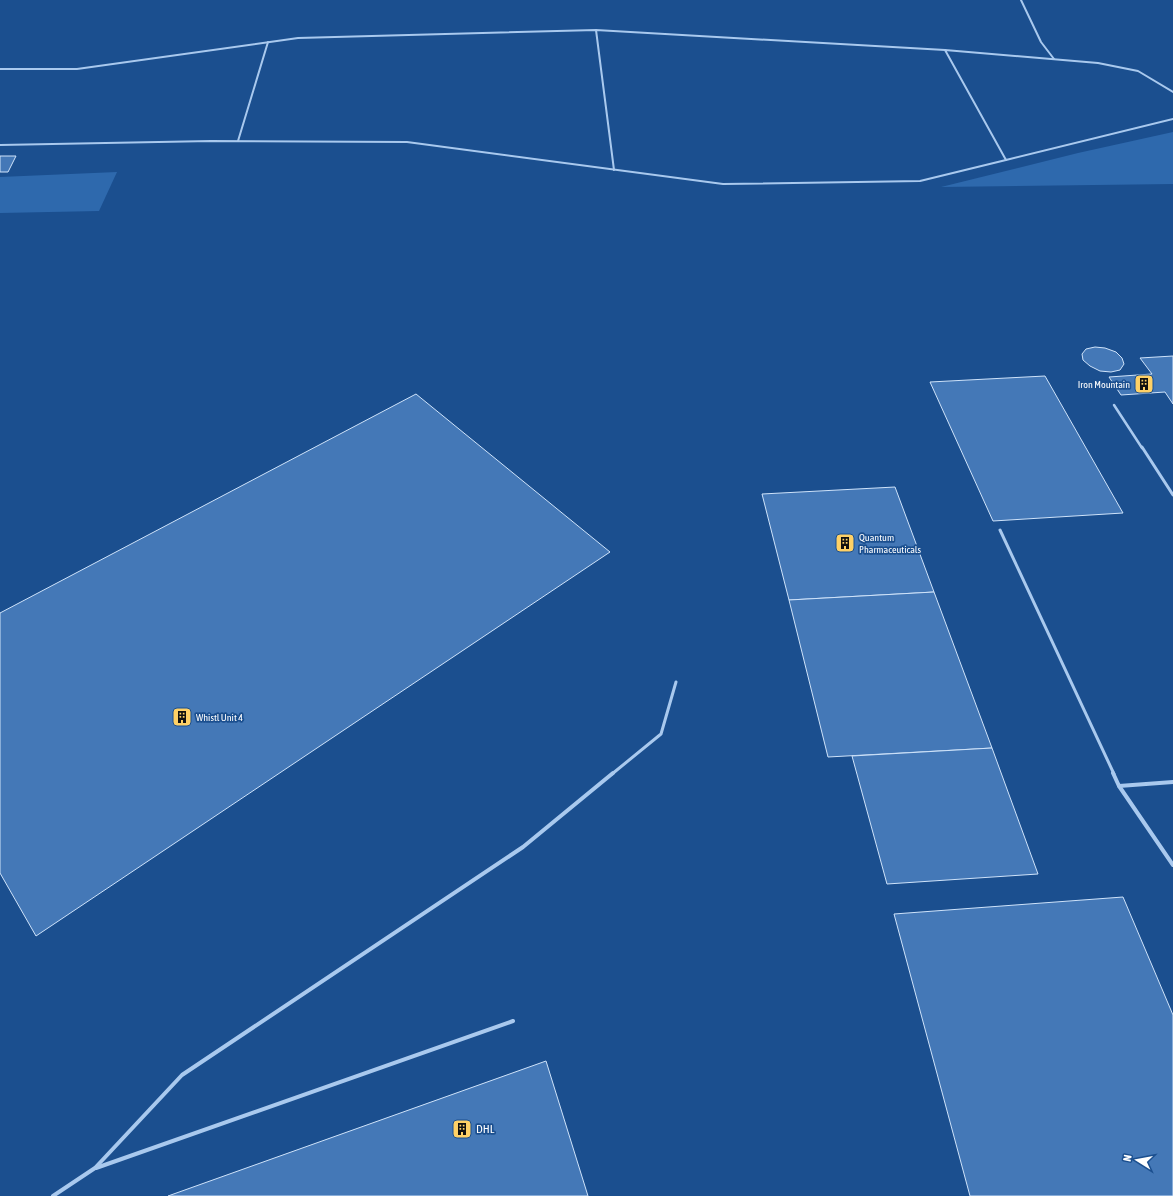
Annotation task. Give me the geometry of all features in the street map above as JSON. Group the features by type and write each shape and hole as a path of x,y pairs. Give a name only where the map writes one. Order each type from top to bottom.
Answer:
{"lane":[{"path":"1021,0 1041,42 1054,59"},
{"path":"0,69 77,69 298,38 596,30 945,50 1098,63 1138,71 1173,92"},
{"path":"596,30 614,170"},
{"path":"238,141 268,42"},
{"path":"945,50 1006,160"},
{"path":"0,145 238,141 407,142 723,184 920,181 1173,118"},
{"path":"1114,405 1173,496"},
{"path":"1000,530 1119,786 1173,865"},
{"path":"53,1196 95,1168 182,1076 523,847 661,734 676,682"},
{"path":"1119,786 1173,782"},
{"path":"95,1168 513,1021"}],"shaded area":[{"path":"1173,132 1173,184 941,187 1078,153"},
{"path":"117,172 99,211 0,213 0,177"}],"building":[{"path":"0,156 16,156 8,172 0,172"},
{"path":"1095,347 1105,348 1116,352 1122,358 1124,364 1120,370 1111,372 1100,371 1090,366 1083,360 1082,354 1086,349"},
{"name":"Iron Mountain","path":"1173,356 1173,404 1165,392 1121,395 1109,377 1152,374 1140,358"},
{"path":"1045,376 1123,513 993,521 930,382"},
{"name":"Whistl Unit 4","path":"416,394 610,552 36,936 0,873 0,613"},
{"name":"Quantum Pharmaceuticals","path":"895,487 934,592 789,600 762,494"},
{"path":"934,592 992,748 828,757 789,600"},
{"path":"992,748 1038,874 887,884 852,756"},
{"path":"1123,897 1173,1015 1173,1196 970,1196 894,914"},
{"name":"DHL","path":"546,1061 588,1196 168,1196"}],"place":[{"name":"Iron Mountain","path":"1144,384"},
{"name":"Quantum Pharmaceuticals","path":"845,543"},
{"name":"Whistl Unit 4","path":"182,717"},
{"name":"DHL","path":"462,1129"}]}
